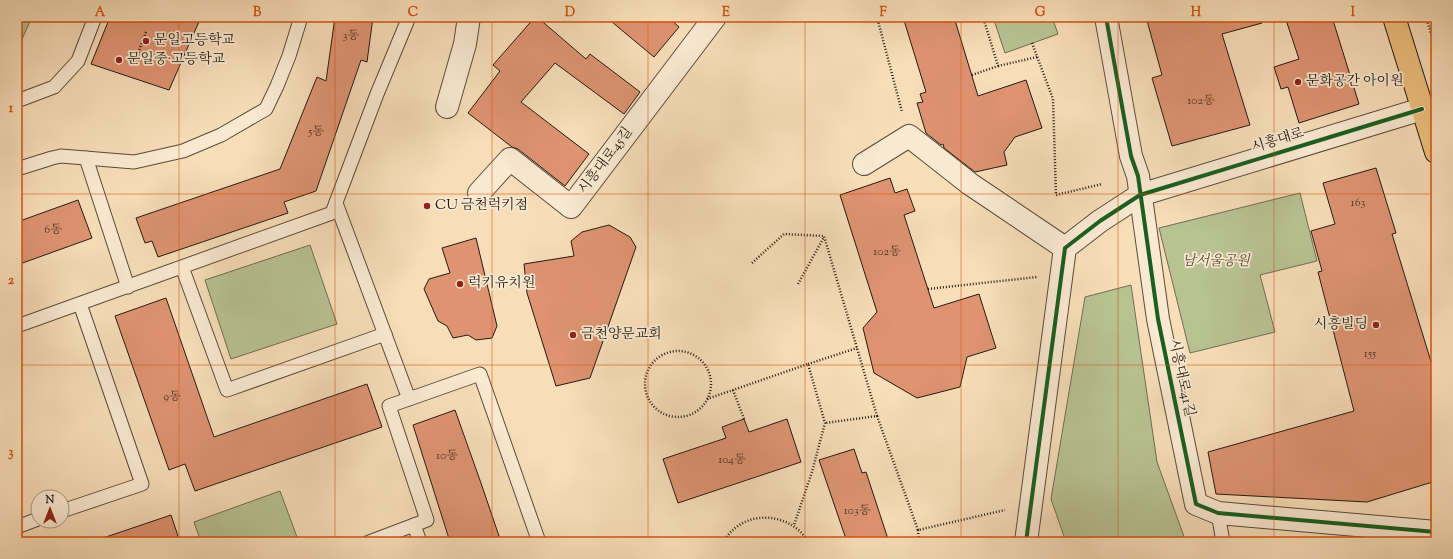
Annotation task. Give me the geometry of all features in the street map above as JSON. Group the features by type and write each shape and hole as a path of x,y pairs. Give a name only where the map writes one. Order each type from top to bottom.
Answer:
{"main road":[{"path":"1394,17 1436,152"}],"street":[{"path":"447,107 465,44 469,17"},
{"name":"시흥대로45길","path":"479,193 510,159 571,207 715,17"},
{"name":"시흥대로41길","path":"1106,17 1131,156 1138,176 1158,320 1196,504 1218,513 1436,532"},
{"name":"시흥대로","path":"1064,248 1100,221 1140,195 1422,109"},
{"path":"864,164 909,136 970,184 1064,248 1026,542"}],"lane":[{"path":"17,101 54,87 78,61 95,17"},
{"path":"17,169 62,156 134,162 183,151 221,135 266,109 289,56 301,17"},
{"path":"17,326 332,213 377,94 409,17"},
{"path":"86,158 128,287"},
{"path":"336,203 409,399"},
{"path":"182,267 227,390 385,334"},
{"path":"70,508 142,484 80,304"},
{"path":"369,542 427,520 389,406 480,374 539,542"},
{"path":"1218,513 1223,542"},
{"path":"17,526 30,522"},
{"path":"414,525 420,542"}],"path":[{"path":"877,17 909,136"},
{"path":"983,17 998,66"},
{"path":"1426,17 1436,50"},
{"path":"135,61 146,32"},
{"path":"1032,43 1052,99 1056,195 1102,184"},
{"path":"972,75 998,66 1037,57"},
{"path":"752,263 784,234 824,236"},
{"path":"798,284 824,236"},
{"path":"824,236 877,416 918,530 919,542"},
{"path":"928,289 1061,274"},
{"path":"707,399 711,388 711,378 707,367 700,359 690,353 680,350 668,352 659,356 651,364 646,374 644,384 646,395 652,405 660,412 670,416 681,417 692,414 701,408 707,399 857,348"},
{"path":"794,525 812,472 825,423 808,364"},
{"path":"733,390 744,419"},
{"path":"825,423 877,416"},
{"path":"918,530 1031,504"},
{"path":"723,542 734,529 748,520 764,517 779,519 794,525 805,536 808,542"}],"green space":[{"path":"17,17 32,17 17,50"},
{"path":"993,17 1052,17 1058,34 1005,53"},
{"name":"남서울공원","path":"1300,193 1317,261 1260,275 1275,332 1190,353 1159,228"},
{"path":"310,245 337,324 231,359 205,280"},
{"path":"1131,285 1157,462 1186,542 1066,542 1051,499 1085,297"},
{"path":"280,491 297,537 282,542 201,542 194,522"}],"building":[{"name":"문일고등학교","path":"110,17 201,17 169,90 91,64"},
{"path":"335,17 373,17 367,62 361,60 316,191 284,202 288,213 158,257 152,241 145,243 136,218 280,169 317,77 326,81"},
{"path":"535,17 537,17 586,59 590,54 640,92 624,114 555,63 521,102 589,154 565,186 518,149 512,147 468,113 500,71 493,65"},
{"path":"606,17 668,17 679,27 654,57"},
{"path":"903,17 954,17 978,96 1026,80 1042,128 1015,137 1004,152 1007,165 975,172 944,148 943,144 941,145 926,133 917,103 923,102 920,94 926,92"},
{"path":"1146,17 1262,17 1262,23 1222,34 1250,125 1172,146 1152,78 1162,75"},
{"path":"1285,17 1332,17 1359,104 1299,123 1288,87 1281,89 1274,67 1299,59"},
{"name":"시흥빌딩","path":"1376,168 1396,233 1392,234 1436,378 1436,481 1367,502 1216,494 1208,452 1354,411 1318,272 1322,271 1311,231 1335,224 1323,183"},
{"path":"890,178 895,193 907,189 915,211 904,215 934,308 979,294 996,348 967,357 960,387 917,398 874,373 863,328 877,312 840,195"},
{"path":"78,200 92,238 17,265 17,222"},
{"name":"금천양문교회","path":"609,225 630,237 636,247 590,378 556,386 527,293 524,264 574,256 571,241 582,232"},
{"name":"럭키유치원","path":"476,238 497,326 492,338 476,340 468,335 453,338 447,326 438,321 424,289 429,279 450,273 442,248"},
{"path":"166,298 214,437 367,384 382,427 195,491 185,464 169,470 115,316"},
{"path":"455,410 501,542 450,542 413,425"},
{"path":"744,419 749,432 787,419 801,462 678,503 663,459 726,438 722,427"},
{"path":"854,449 862,473 866,472 889,542 847,542 819,460"},
{"path":"171,515 180,542 103,542 103,538"}],"cycle path":[{"path":"1106,17 1131,156 1138,176 1158,319 1196,504 1218,513 1436,532"},
{"path":"1026,542 1065,248 1100,221 1140,195 1422,109"}],"place":[{"name":"문일고등학교","path":"146,41"},
{"name":"문일중·고등학교","path":"119,60"},
{"name":"문화공간 아이원","path":"1298,82"},
{"name":"CU 금천럭키점","path":"427,206"},
{"name":"럭키유치원","path":"460,284"},
{"name":"시흥빌딩","path":"1376,325"},
{"name":"금천양문교회","path":"573,335"}]}
